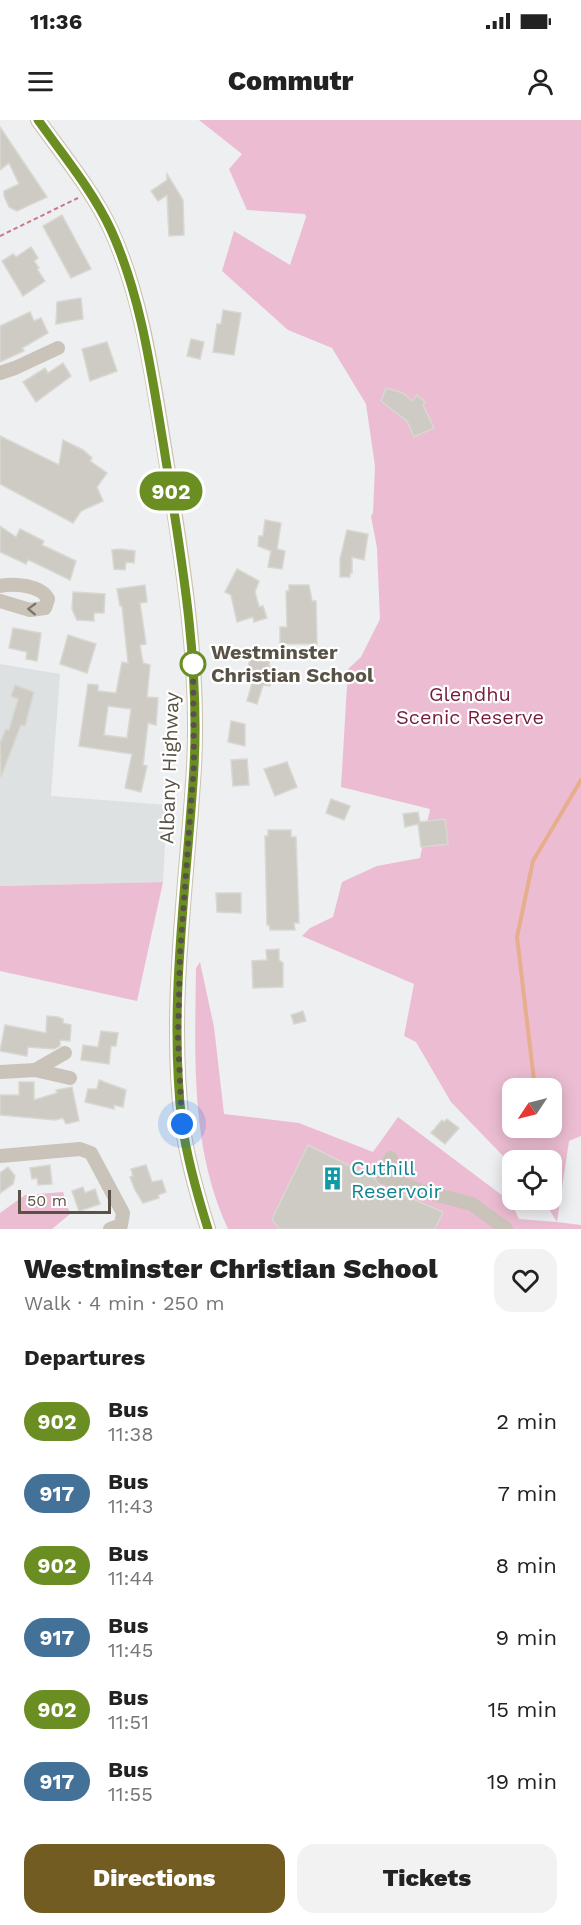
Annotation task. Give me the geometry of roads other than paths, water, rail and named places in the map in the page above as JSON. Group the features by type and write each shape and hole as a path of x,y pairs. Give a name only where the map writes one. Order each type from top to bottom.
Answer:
{"main road":[{"name":"Albany Highway","path":"38,120 110,227 124,261 147,347 177,527 192,643 194,764 180,955 177,1059 182,1124 192,1178 208,1229"}],"street":[{"path":"0,373 58,348"},
{"path":"0,586 15,585 41,591 46,595 48,603 42,610 34,611 0,601"},
{"path":"35,1070 65,1053"},
{"path":"0,1072 35,1070 70,1078"},
{"path":"0,1156 80,1149 91,1153 123,1213 121,1226 110,1229"},
{"path":"392,1158 383,1177 422,1191 472,1204 506,1229"}],"waterway":[{"path":"534,1078 517,937 533,861 581,780"}],"place":[{"name":"Westminster Christian School","path":"193,664"},
{"name":"Cuthill Reservoir","path":"333,1179"}],"park label":[{"name":"Glendhu Scenic Reserve","path":"470,706"}]}
